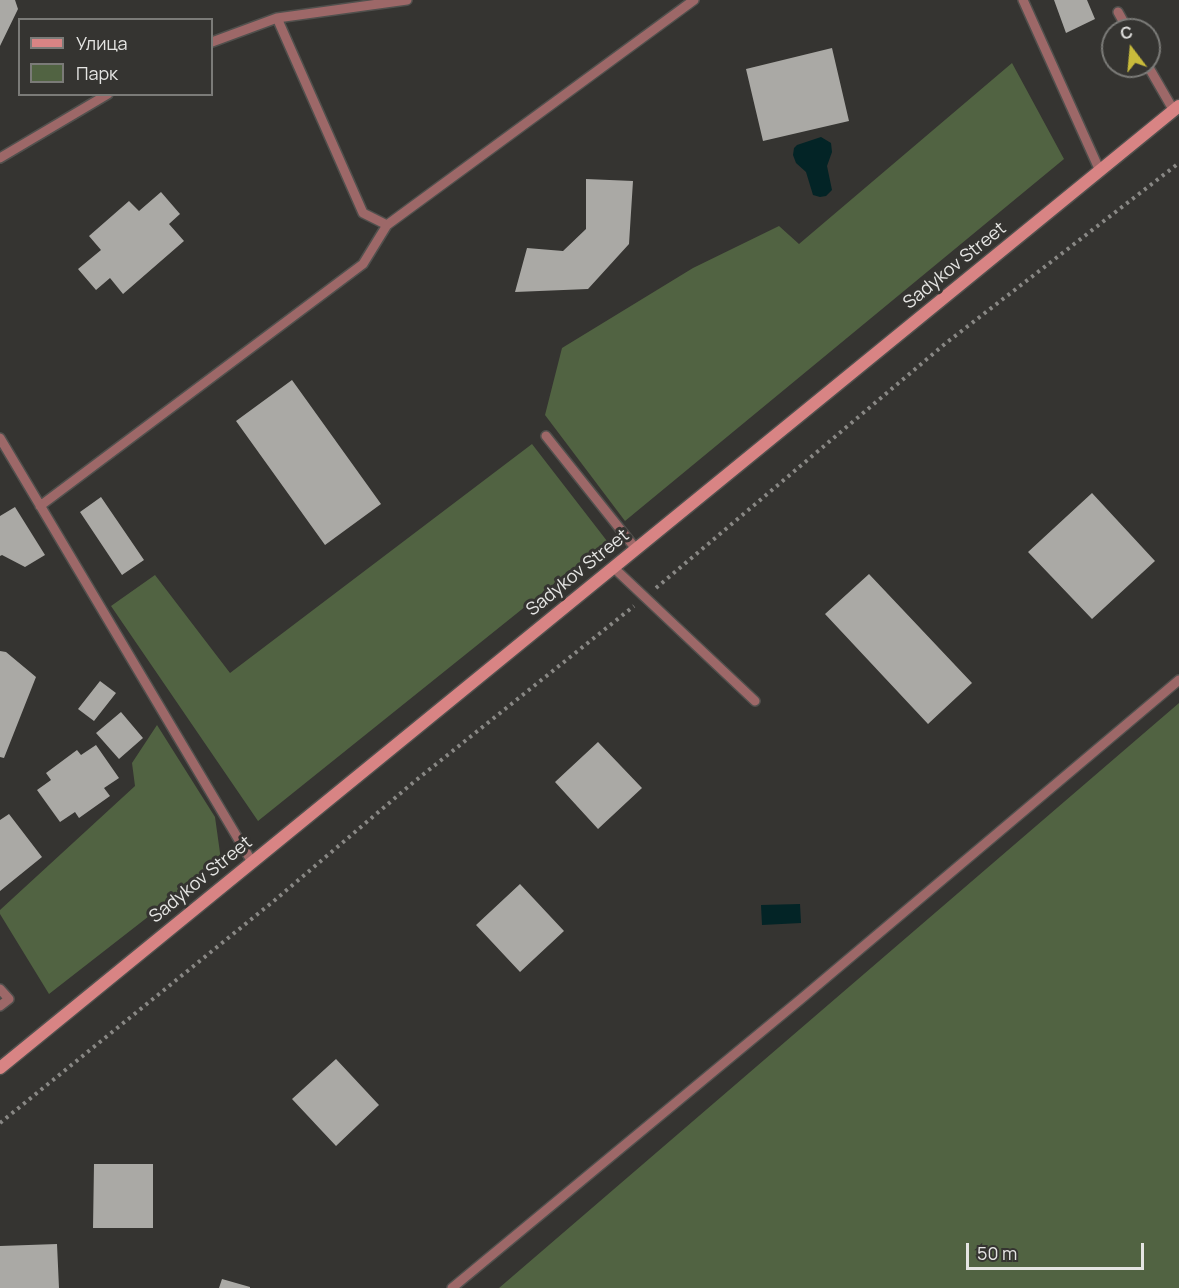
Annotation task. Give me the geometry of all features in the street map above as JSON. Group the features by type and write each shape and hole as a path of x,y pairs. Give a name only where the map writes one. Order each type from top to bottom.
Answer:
{"street":[{"name":"Sadykov Street","path":"0,1067 1176,109"}],"lane":[{"path":"213,42 277,18 407,0"},
{"path":"40,506 363,264 387,225 694,0"},
{"path":"1023,0 1100,171"},
{"path":"1118,12 1121,18"},
{"path":"277,18 363,213 387,225"},
{"path":"1157,78 1176,109"},
{"path":"0,158 105,96"},
{"path":"546,436 636,549"},
{"path":"0,438 252,862"},
{"path":"614,568 755,701"},
{"path":"452,1288 810,991 1179,680"},
{"path":"0,989 9,999 0,1006"}],"path":[{"path":"0,1123 275,900 416,781 645,597 946,343 1179,162"}],"green space":[{"path":"1012,63 1064,159 625,521 545,415 562,348 693,268 779,226 799,244"},
{"path":"532,444 607,541 258,821 111,606 155,575 230,673"},
{"path":"1179,703 1179,1288 499,1288"},
{"path":"157,725 215,817 221,860 49,994 0,914 0,910 135,786 132,763"}],"water":[{"path":"821,137 831,143 832,152 827,166 832,190 826,196 820,197 813,195 806,172 796,163 793,155 797,145"},
{"path":"800,904 801,923 762,925 761,905"}],"building":[{"path":"0,0 15,0 18,9 0,46"},
{"path":"1054,0 1087,0 1095,19 1066,33"},
{"path":"832,48 849,121 763,141 746,69"},
{"path":"586,179 633,181 629,244 588,289 515,292 527,248 563,251 586,229"},
{"path":"161,192 180,214 169,224 184,241 123,294 110,278 96,290 78,269 101,250 89,236 129,201 139,211"},
{"path":"292,380 381,504 325,545 236,421"},
{"path":"1092,493 1155,561 1092,619 1028,552"},
{"path":"101,497 144,560 122,575 80,512"},
{"path":"15,507 45,555 25,567 0,556 0,516"},
{"path":"869,574 972,683 928,724 825,614"},
{"path":"0,651 6,652 36,677 4,758 0,757"},
{"path":"100,681 116,693 94,721 78,709"},
{"path":"121,712 143,738 119,759 96,733"},
{"path":"598,742 642,788 598,829 555,782"},
{"path":"96,745 119,778 104,788 110,796 79,818 75,812 60,822 37,790 51,780 46,773 77,750 81,755"},
{"path":"9,814 42,857 0,891 0,820"},
{"path":"520,884 564,931 520,972 476,925"},
{"path":"336,1059 379,1105 336,1146 292,1099"},
{"path":"94,1164 153,1164 153,1228 93,1228"},
{"path":"57,1244 59,1288 0,1288 0,1246"},
{"path":"222,1279 250,1287 250,1288 219,1288"}]}
